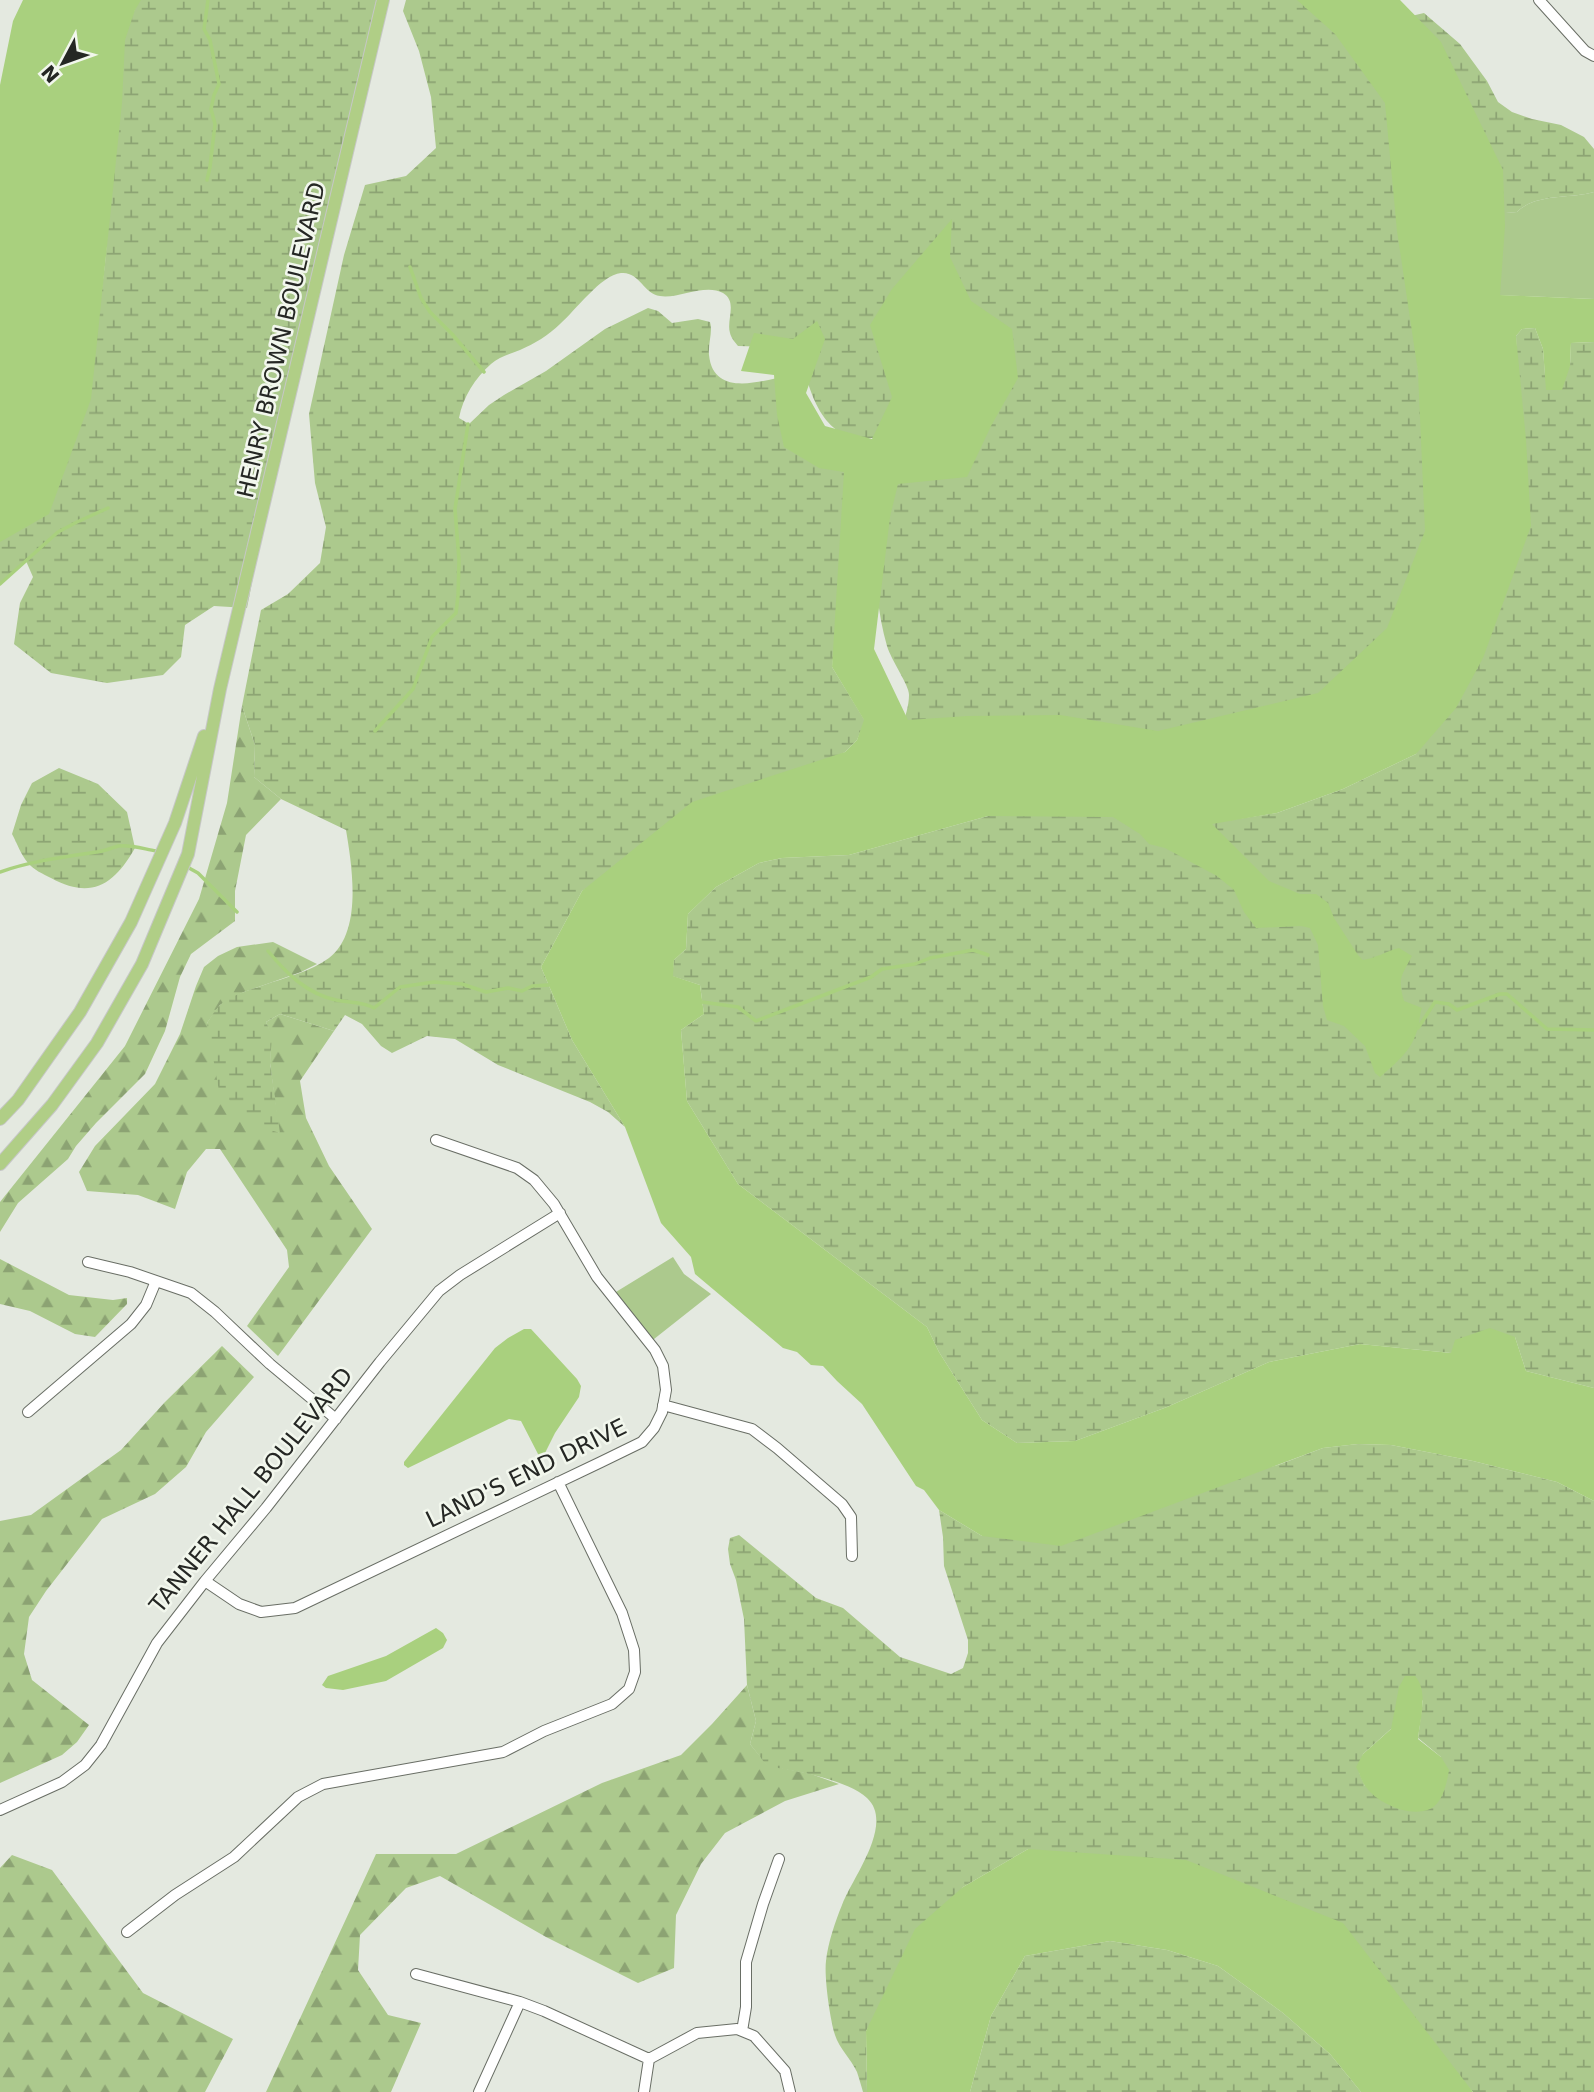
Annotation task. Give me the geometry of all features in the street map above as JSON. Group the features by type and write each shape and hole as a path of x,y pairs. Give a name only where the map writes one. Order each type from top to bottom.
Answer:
{"main road":[{"name":"HENRY BROWN BOULEVARD","path":"0,1164 52,1105 89,1054 142,964 188,854 220,690 383,0"},
{"name":"HENRY BROWN BOULEVARD","path":"0,1119 18,1100 80,1012 131,922 175,823 220,690"}],"street":[{"path":"1538,0 1585,51 1594,56"},
{"name":"LAND'S END DRIVE","path":"205,1581 239,1604 261,1612 295,1608 642,1442 654,1428 666,1390 663,1366 655,1350 597,1278 560,1213 534,1180 517,1168 436,1140"},
{"name":"TANNER HALL BOULEVARD","path":"0,1810 62,1782 85,1765 101,1745 157,1643 439,1291 560,1213"},
{"path":"88,1262 130,1272 191,1293 336,1419"},
{"path":"29,1412 131,1324 146,1305 156,1280"},
{"path":"663,1405 752,1429 777,1448 842,1504 851,1517 852,1556"},
{"path":"127,1931 234,1857 298,1797 323,1784 503,1752 544,1731 612,1704 629,1689 635,1672 634,1650 626,1625 558,1482"},
{"path":"742,2031 746,2007 746,1962 779,1860"},
{"path":"416,1974 520,2002 649,2059"},
{"path":"479,2092 520,2002"},
{"path":"649,2059 697,2033 737,2029 754,2036 785,2071 790,2092"},
{"path":"644,2092 649,2059"}],"green space":[{"path":"139,0 385,0 268,500 247,608 214,606 185,625 181,657 163,675 107,683 51,673 14,644 20,603 33,577 26,561 0,584 0,529 98,318 124,34"},
{"path":"406,0 1313,0 1390,93 1437,555 1317,739 902,727 909,695 887,646 877,595 875,543 879,437 859,438 843,434 831,425 813,398 798,348 738,346 729,328 730,301 723,293 700,290 660,296 632,275 613,275 597,287 556,328 531,345 491,364 470,388 459,418 469,424 489,405 546,371 605,329 648,308 658,311 672,323 698,319 710,322 709,355 712,367 718,375 725,381 735,383 777,378 855,469 832,667 865,721 857,740 845,752 582,891 541,967 572,1040 625,1127 608,1112 590,1102 498,1065 455,1039 427,1036 392,1053 381,1046 362,1024 345,1015 334,1031 280,1014 266,1022 272,1035 270,1063 280,1133 260,1127 219,1091 207,1023 224,1001 306,970 329,958 340,947 347,932 351,916 352,879 346,830 281,799 254,777 255,745 242,706 261,610 288,594 320,563 326,527 315,483 309,414 344,255 365,185 406,176 436,148 431,97 419,51 403,11"},
{"path":"1424,13 1460,44 1487,81 1498,102 1512,112 1561,125 1584,137 1594,149 1594,192 1543,199 1517,212 1495,214 1407,17"},
{"path":"1594,192 1594,299 1499,295 1504,213 1517,212 1543,199"},
{"path":"1535,328 1543,349 1545,375 1570,366 1571,343 1594,342 1594,1388 1526,1371 1515,1337 1451,1353 1360,1344 1269,1362 1167,1407 1075,1441 1017,1443 982,1420 939,1352 927,1327 738,1184 687,1101 681,1030 704,1014 700,985 672,976 674,960 686,949 688,914 716,887 759,863 782,858 849,855 988,816 1065,809 1211,823 1277,813 1343,789 1416,754 1518,384 1516,336 1522,329"},
{"path":"242,706 255,745 254,777 281,799 246,835 235,891 235,921 191,954 180,977 165,1031 145,1074 96,1123 68,1159 18,1203 0,1232 0,1202 125,1046 199,899 227,803"},
{"path":"59,768 98,784 127,812 135,848 119,871 100,885 78,888 65,885 39,872 26,860 12,834 21,805 32,783"},
{"path":"273,942 317,964 244,992 220,1005 207,1023 279,1133 270,1063 271,1035 266,1022 280,1014 334,1031 300,1081 306,1118 329,1166 372,1229 278,1356 247,1326 289,1267 287,1250 220,1149 206,1149 187,1172 175,1209 138,1195 87,1191 79,1172 95,1146 155,1084 180,1034 204,967 218,956 237,947"},
{"path":"673,1257 684,1274 711,1294 649,1343 611,1295"},
{"path":"0,1259 69,1295 113,1300 127,1298 127,1304 95,1337 75,1334 30,1311 0,1304"},
{"path":"222,1346 254,1377 206,1432 186,1467 155,1494 102,1519 29,1617 24,1654 32,1680 89,1725 77,1742 62,1755 0,1783 0,1521 31,1515 121,1450"},
{"path":"1358,1444 1391,1445 1473,1461 1557,1482 1594,1501 1594,2092 1473,2092 1463,2081 1028,1849 963,1887 866,2031 867,2092 863,2092 857,2072 835,2035 828,1998 826,1961 837,1918 874,1836 874,1809 867,1798 846,1786 820,1777 767,1766 750,1744 756,1721 747,1685 744,1619 730,1564 730,1538 739,1535 816,1598 843,1608 900,1657 951,1674 963,1668 968,1653 968,1640 944,1566 939,1510 982,1536 1278,1465 1323,1448","holes":["1423,1700 1418,1738 1441,1757 1365,1786 1359,1772 1363,1754"]},
{"path":"747,1685 756,1721 750,1744 767,1765 811,1774 839,1784 785,1801 725,1833 701,1864 676,1915 674,1968 638,1983 546,1937 440,1876 406,1888 360,1935 358,1970 388,2015 421,2023 391,2092 266,2092 376,1854 456,1854 602,1783 681,1755"},
{"path":"12,1855 52,1870 143,1993 233,2039 205,2092 0,2092 0,1868"},
{"path":"1110,1941 1167,1950 1218,1966 1283,2013 1330,2054 1361,2092 970,2092 991,2016 1025,1956"}],"shaded area":[{"path":"23,0 141,0 125,40 122,103 91,399 49,514 0,542 0,85 13,21"},
{"path":"1297,0 1400,0 1441,42 1503,170 1505,226 1500,295 1594,299 1594,342 1571,343 1570,366 1562,390 1546,390 1543,349 1535,328 1522,329 1516,336 1531,526 1483,658 1456,708 1416,754 1343,789 1277,813 1212,824 1269,881 1300,894 1316,894 1328,903 1334,918 1363,960 1399,948 1412,956 1401,982 1404,1001 1422,1008 1411,1045 1380,1077 1375,1073 1365,1046 1344,1026 1327,1020 1323,1006 1318,945 1310,928 1256,928 1244,912 1234,890 1217,876 1165,848 1149,844 1140,834 1113,817 988,816 849,855 782,858 759,863 716,887 688,914 686,949 674,960 673,976 700,985 704,1014 681,1030 687,1101 738,1184 927,1327 939,1352 982,1420 1017,1443 1075,1441 1167,1407 1269,1362 1360,1344 1451,1353 1455,1340 1490,1328 1515,1337 1526,1371 1594,1388 1594,1501 1557,1482 1473,1461 1391,1445 1358,1444 1323,1448 1061,1546 982,1536 939,1510 924,1490 916,1486 862,1404 823,1366 811,1365 797,1352 783,1348 695,1274 691,1257 661,1223 625,1127 572,1040 541,967 582,891 692,802 845,752 857,740 864,720 832,667 844,472 819,468 784,447 777,415 774,375 741,371 754,333 793,339 817,321 825,339 806,393 825,426 872,439 892,397 870,325 892,289 952,219 950,257 971,301 1012,329 1018,378 967,477 898,484 890,517 874,649 908,720 1060,715 1158,731 1318,693 1387,628 1425,531 1418,372 1397,231 1385,103 1335,34"},
{"path":"524,1329 531,1329 581,1386 579,1397 544,1455 541,1457 538,1454 521,1421 509,1419 408,1468 404,1465 495,1348"},
{"path":"436,1628 447,1640 443,1648 386,1681 343,1690 322,1685 328,1676 386,1656"},
{"path":"1405,1676 1415,1676 1422,1690 1418,1739 1441,1757 1449,1770 1444,1792 1438,1802 1430,1809 1413,1812 1386,1803 1371,1793 1356,1767 1363,1754 1391,1729 1399,1687"},
{"path":"1028,1849 1186,1860 1343,1923 1473,2092 1361,2092 1330,2054 1283,2013 1218,1966 1167,1950 1110,1941 1025,1956 991,2016 970,2092 867,2092 866,2031 915,1929 963,1887"}],"waterway":[{"path":"207,180 215,124 211,109 219,84 210,40 204,29 208,0"},
{"path":"410,267 421,298 430,312 484,372"},
{"path":"375,731 413,689 432,637 456,613 459,560 455,509 468,424"},
{"path":"0,584 58,532 108,508"},
{"path":"0,872 118,846 156,851"},
{"path":"189,868 198,873 237,912"},
{"path":"702,1002 738,1007 756,1021 871,977 882,969 973,950 988,955"},
{"path":"268,951 306,988 325,997 374,1008 400,987 434,982 462,984 486,992 508,988 522,991 532,986 549,985"},
{"path":"1418,1028 1435,1002 1449,1004 1457,1010 1500,994 1507,994 1547,1029 1594,1030"}]}
